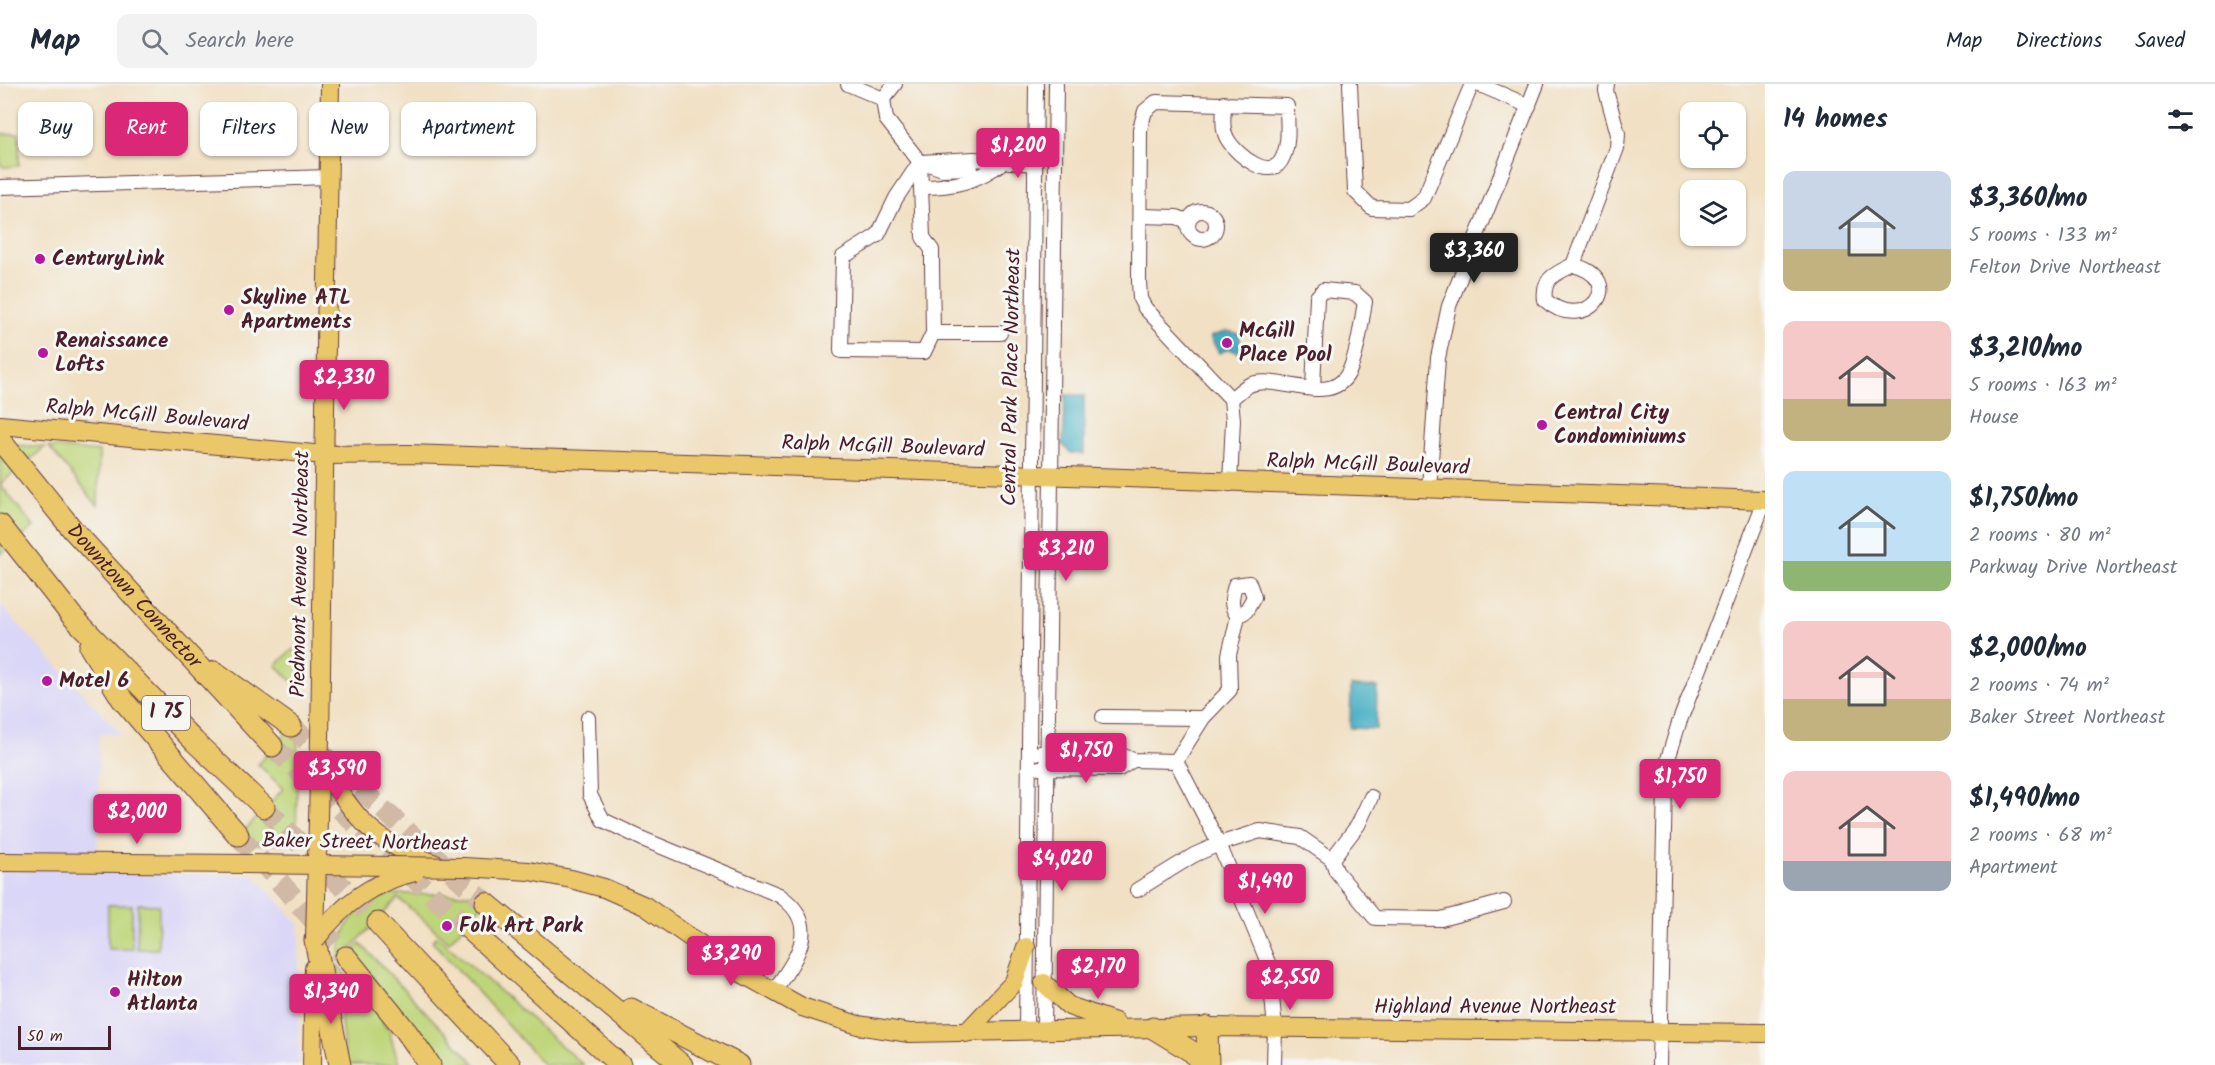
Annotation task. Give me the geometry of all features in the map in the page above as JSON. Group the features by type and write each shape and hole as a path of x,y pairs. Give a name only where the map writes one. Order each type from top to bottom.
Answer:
{"highway":[{"name":"Downtown Connector","path":"0,440 73,530 175,644 272,746"},
{"name":"I 75","path":"0,525 72,616 195,742 264,807"},
{"path":"72,616 122,699 238,835"},
{"path":"175,644 291,726"},
{"path":"486,903 682,1065"},
{"path":"378,923 510,1065"},
{"path":"466,926 620,1065"},
{"path":"315,940 340,1065"},
{"path":"346,957 406,1030 430,1065"},
{"path":"574,975 662,1027 739,1065"},
{"path":"1207,1027 1208,1065"},
{"path":"1149,1028 1194,1053 1201,1065"}],"main road":[{"name":"Piedmont Avenue Northeast","path":"312,1065 326,455 330,84"},
{"name":"Ralph McGill Boulevard","path":"0,425 326,455 430,455 1031,474 1230,484 1765,500"},
{"path":"320,761 364,825 392,845 440,866"},
{"name":"Baker Street Northeast","path":"0,862 440,866 529,871 604,888 645,906 773,992"},
{"path":"315,940 337,913 361,893 402,874 440,866"},
{"path":"966,1033 1014,982 1026,947"},
{"path":"1044,982 1077,1011 1113,1022 1149,1028"},
{"name":"Highland Avenue Northeast","path":"773,992 802,1007 858,1025 909,1033 1207,1027 1765,1033"}],"street":[{"path":"848,84 883,99"},
{"path":"895,84 883,99 886,119 920,162 923,237 932,250 933,333 924,352 841,351 843,257 878,235 896,198 920,162"},
{"name":"Central Park Place Northeast","path":"1035,1030 1026,947 1036,84"},
{"name":"Central Park Place Northeast","path":"1035,1030 1044,982 1056,84"},
{"path":"1350,84 1355,191 1372,208 1409,209 1425,198 1472,84"},
{"path":"1478,84 1529,106"},
{"path":"1430,490 1438,358 1449,306 1537,84"},
{"path":"1573,265 1617,148 1618,134 1606,91 1607,84"},
{"path":"1224,104 1225,133 1228,142 1256,166 1272,168 1284,157 1287,106 1224,104 1155,102 1145,111 1140,129 1139,281 1140,299 1145,309 1231,399 1233,420 1230,484"},
{"path":"920,162 1035,164"},
{"path":"921,187 955,185 989,173 997,162"},
{"path":"955,164 955,185"},
{"path":"0,187 329,177"},
{"path":"1141,216 1177,217 1187,221"},
{"path":"1231,399 1249,385 1269,382 1312,388 1335,387 1345,378 1351,367 1365,302 1355,293 1323,290 1317,297 1312,388"},
{"path":"933,333 1000,333"},
{"path":"1659,1065 1668,759 1679,723 1765,500"},
{"path":"1176,761 1203,718 1230,690 1229,655 1238,616"},
{"path":"1103,717 1203,718"},
{"path":"588,718 590,795 603,820 645,840 779,895 797,910 802,923 800,950 773,992"},
{"path":"1028,752 1117,753 1133,760 1176,761"},
{"path":"1028,768 1119,768 1133,760"},
{"path":"1176,761 1219,844 1269,965 1275,1028 1274,1065"},
{"path":"1332,858 1358,825 1371,797"},
{"path":"1137,890 1194,855 1260,831 1299,837 1332,858 1336,871 1375,918 1441,919 1504,902"}],"shaded area":[{"path":"0,605 122,735 99,734 97,873 254,875 299,924 299,1065 0,1065"}],"green space":[{"path":"18,133 19,166 3,167 0,164 0,134"},
{"path":"0,444 45,447 0,484"},
{"path":"49,447 99,452 98,506"},
{"path":"0,484 34,527 0,555"},
{"path":"302,641 300,689 276,665"},
{"path":"298,720 296,844 232,844 283,789 258,764"},
{"name":"Folk Art Park","path":"391,894 492,894 449,942 398,898 338,962 342,938 352,918 368,904"},
{"path":"138,904 159,905 158,949 137,949"},
{"path":"108,905 132,905 132,949 108,949"},
{"path":"437,936 583,1065 544,1065 432,941"},
{"path":"360,943 476,1065 441,1065 352,952"},
{"path":"338,965 383,1021 386,1028 388,1027 399,1065 346,1065 338,998"}],"water":[{"name":"McGill Place Pool","path":"1227,331 1240,334 1240,353 1229,349 1219,353 1210,337"},
{"path":"1065,395 1084,395 1084,454 1071,453 1063,445"},
{"path":"1351,686 1377,687 1376,729 1350,728"}],"tunnel":[{"path":"291,726 486,903"},
{"path":"272,746 466,926"},
{"path":"264,807 378,923"},
{"path":"238,835 346,957"}],"place":[{"name":"CenturyLink","path":"40,259"},
{"name":"Skyline ATL Apartments","path":"229,310"},
{"name":"McGill Place Pool","path":"1227,343"},
{"name":"Renaissance Lofts","path":"43,353"},
{"name":"Central City Condominiums","path":"1542,425"},
{"name":"Motel 6","path":"47,681"},
{"name":"Folk Art Park","path":"447,926"},
{"name":"Hilton Atlanta","path":"115,992"}]}
